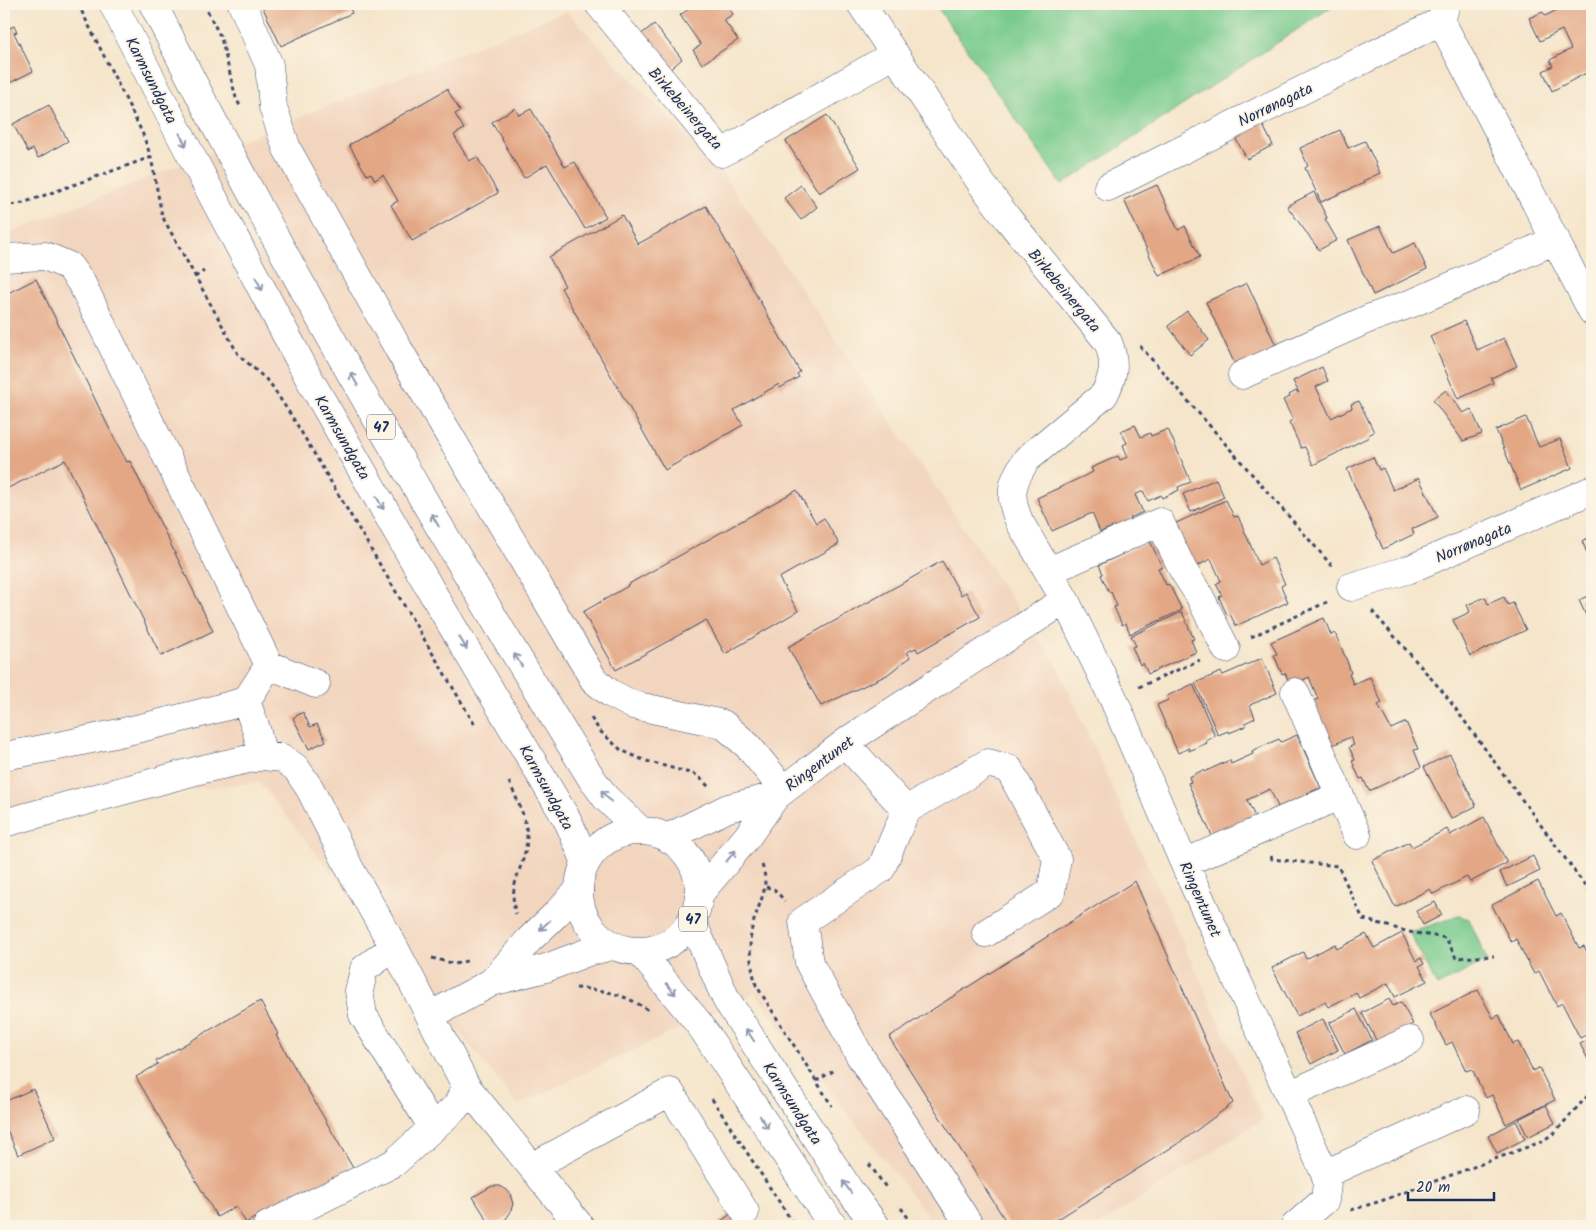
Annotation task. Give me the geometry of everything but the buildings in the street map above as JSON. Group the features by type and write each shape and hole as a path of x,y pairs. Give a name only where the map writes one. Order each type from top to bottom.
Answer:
{"street":[{"name":"Karmsundgata","path":"113,4 310,380 432,592 569,823 586,863"},
{"name":"47","path":"153,4 234,164 359,388 508,644 606,798 641,831"},
{"path":"242,4 269,64 273,107 287,149 399,350 594,680 610,693 633,705 723,724 748,746 780,793"},
{"name":"Birkebeinergata","path":"599,4 722,153 895,54"},
{"name":"Birkebeinergata","path":"861,4 981,183 1008,219 1099,329 1113,353 1114,367 1111,381 1104,395 1034,452 1019,471 1012,492 1013,508 1019,521"},
{"name":"Norrønagata","path":"1108,187 1444,12 1592,310"},
{"path":"1242,375 1368,319 1415,302 1556,240"},
{"path":"4,258 45,256 69,266 82,284 268,665 316,684"},
{"name":"Norrønagata","path":"1351,587 1410,569 1592,490"},
{"name":"Ringentunet","path":"1019,521 1065,600 1113,698 1184,863 1289,1095 1325,1187"},
{"path":"1049,571 1160,522 1183,570 1199,595 1226,649"},
{"name":"Ringentunet","path":"700,893 747,837 780,793 845,743 1065,600"},
{"path":"4,756 74,744 246,701 268,665"},
{"path":"1294,692 1357,835"},
{"path":"246,701 263,756"},
{"path":"845,743 906,810"},
{"path":"4,823 203,769 263,756 282,758 296,768 310,790 466,1086 580,1226"},
{"path":"970,1226 860,1056 809,962 803,920 881,869 906,810 988,763 1009,769 1058,858 1051,892 986,933"},
{"name":"Ringentunet","path":"667,838 728,808 780,793"},
{"path":"1184,863 1340,796"},
{"name":"47","path":"641,831 653,832 680,846 690,858 700,893 692,921 684,931 670,942 653,950 640,952 613,946 601,938 587,921 580,904 579,890 581,875 594,851 615,836 641,831"},
{"path":"492,982 529,940 579,890"},
{"name":"Karmsundgata","path":"692,921 726,999 850,1191 876,1226"},
{"path":"430,1016 492,982 546,968 588,952 613,946"},
{"path":"394,947 364,969 359,991 363,1015 433,1128"},
{"path":"640,952 700,1026 833,1226"},
{"path":"1289,1095 1410,1040"},
{"path":"267,1226 394,1163 457,1106 466,1086"},
{"path":"532,1167 670,1092 745,1212"},
{"path":"1296,1226 1325,1187 1466,1110"}],"path":[{"path":"78,4 142,132 151,157 162,216 238,354 270,383 296,423 478,729"},
{"path":"204,4 221,38 236,98 245,115"},
{"path":"4,206 23,203 151,157"},
{"path":"196,277 204,272"},
{"path":"1134,339 1444,693 1592,895"},
{"path":"508,780 525,817 527,838 523,861 514,883 512,902 520,926 529,940"},
{"path":"1258,831 1272,859 1338,866 1363,919 1409,932 1446,938 1456,958 1494,956"},
{"path":"760,862 766,887 752,927 749,945 751,968 756,985 836,1112"},
{"path":"546,968 553,980 560,986 600,989 620,994 653,1013"},
{"path":"1325,1187 1351,1210 1381,1201 1529,1147 1554,1133 1592,1091"},
{"path":"710,1096 795,1226"},
{"path":"866,1159 892,1196"},
{"path":"898,1204 914,1226"}],"shaded area":[{"path":"566,11 725,177 1057,666 1263,1119 1097,1226 936,1226 754,993 518,1105 259,782 4,809 4,235"}],"green space":[{"path":"935,4 1336,4 1062,185"},
{"path":"1459,916 1469,919 1487,960 1437,986 1409,932"}]}
